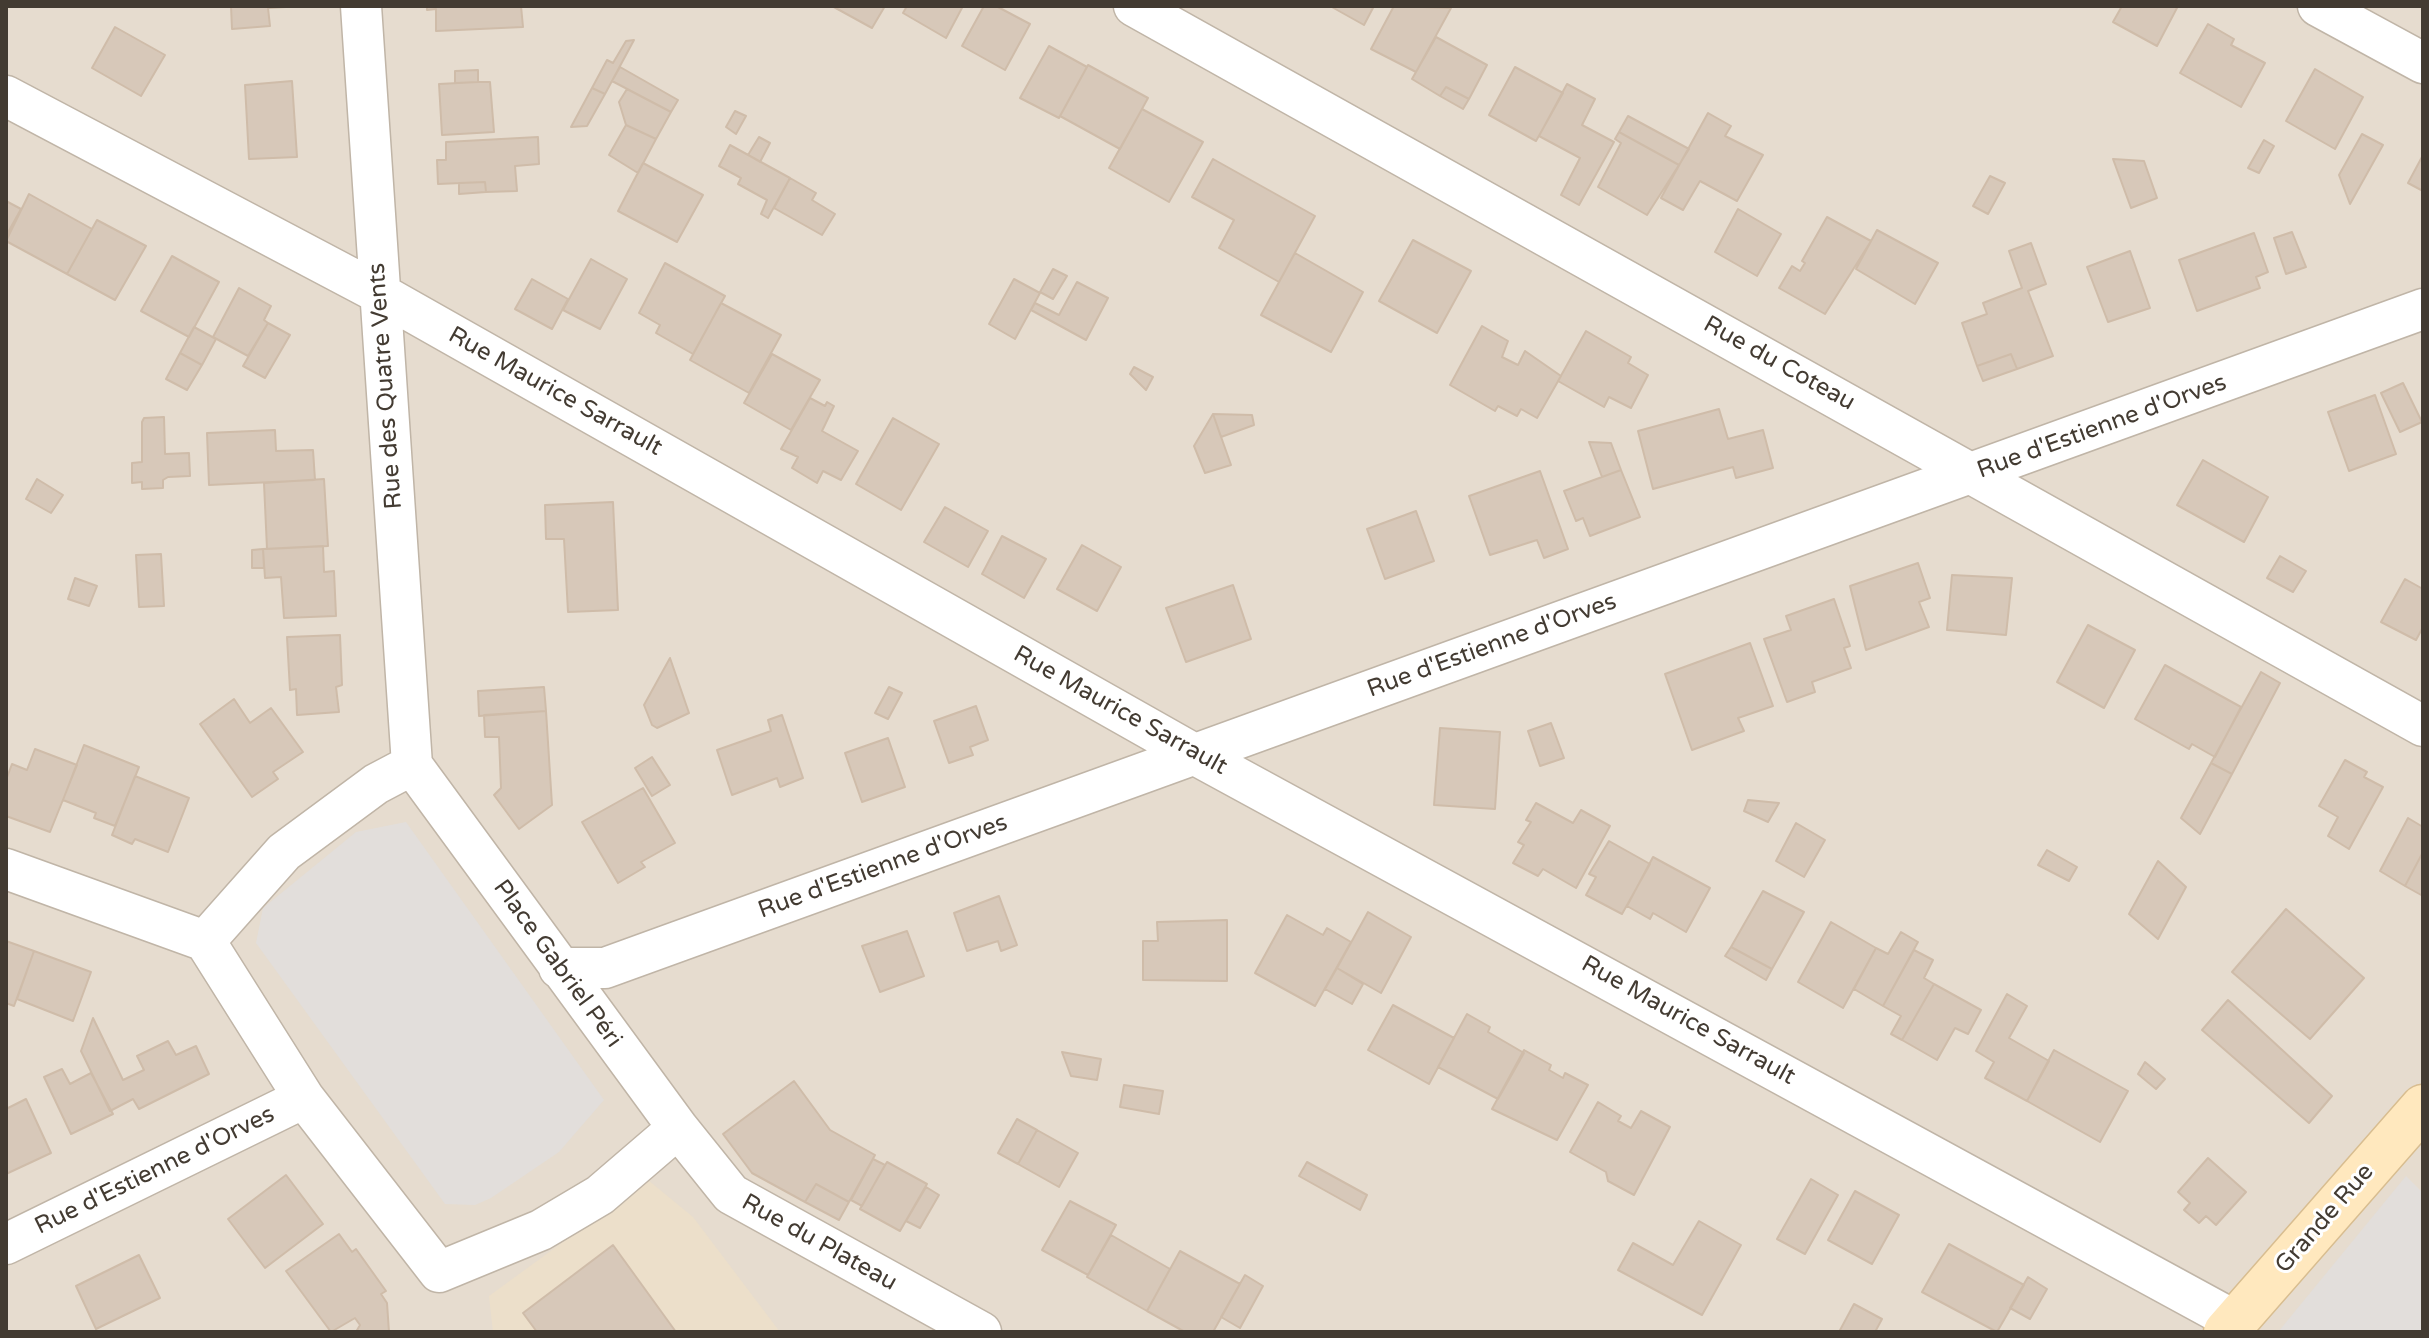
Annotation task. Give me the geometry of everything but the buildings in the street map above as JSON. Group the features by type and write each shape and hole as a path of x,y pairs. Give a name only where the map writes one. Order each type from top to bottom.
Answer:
{"main road":[{"name":"Grande Rue","path":"2231,1327 2423,1107"}],"street":[{"name":"Rue des Quatre Vents","path":"361,6 412,765"},
{"name":"Rue du Coteau","path":"1134,6 1976,473 2423,726"},
{"path":"2318,6 2423,63"},
{"name":"Rue Maurice Sarrault","path":"6,96 379,293 1194,754 2231,1327"},
{"name":"Rue d'Estienne d'Orves","path":"559,968 605,968 2423,309"},
{"path":"205,941 284,852 376,784 412,765"},
{"name":"Place Gabriel Péri","path":"412,765 678,1128"},
{"path":"6,869 205,941 304,1098 439,1272 541,1230 600,1195 678,1128"},
{"name":"Rue d'Estienne d'Orves","path":"6,1244 304,1098"},
{"name":"Rue du Plateau","path":"678,1128 731,1194 981,1332"}],"shaded area":[{"path":"6,6 2423,6 2423,1332 6,1332"},
{"path":"406,822 604,1100 559,1152 491,1198 475,1205 445,1204 256,943 263,908 356,832"},
{"path":"2406,1176 2423,1193 2423,1332 2278,1332"},
{"path":"648,1180 693,1217 780,1332 493,1332 489,1296"}]}
